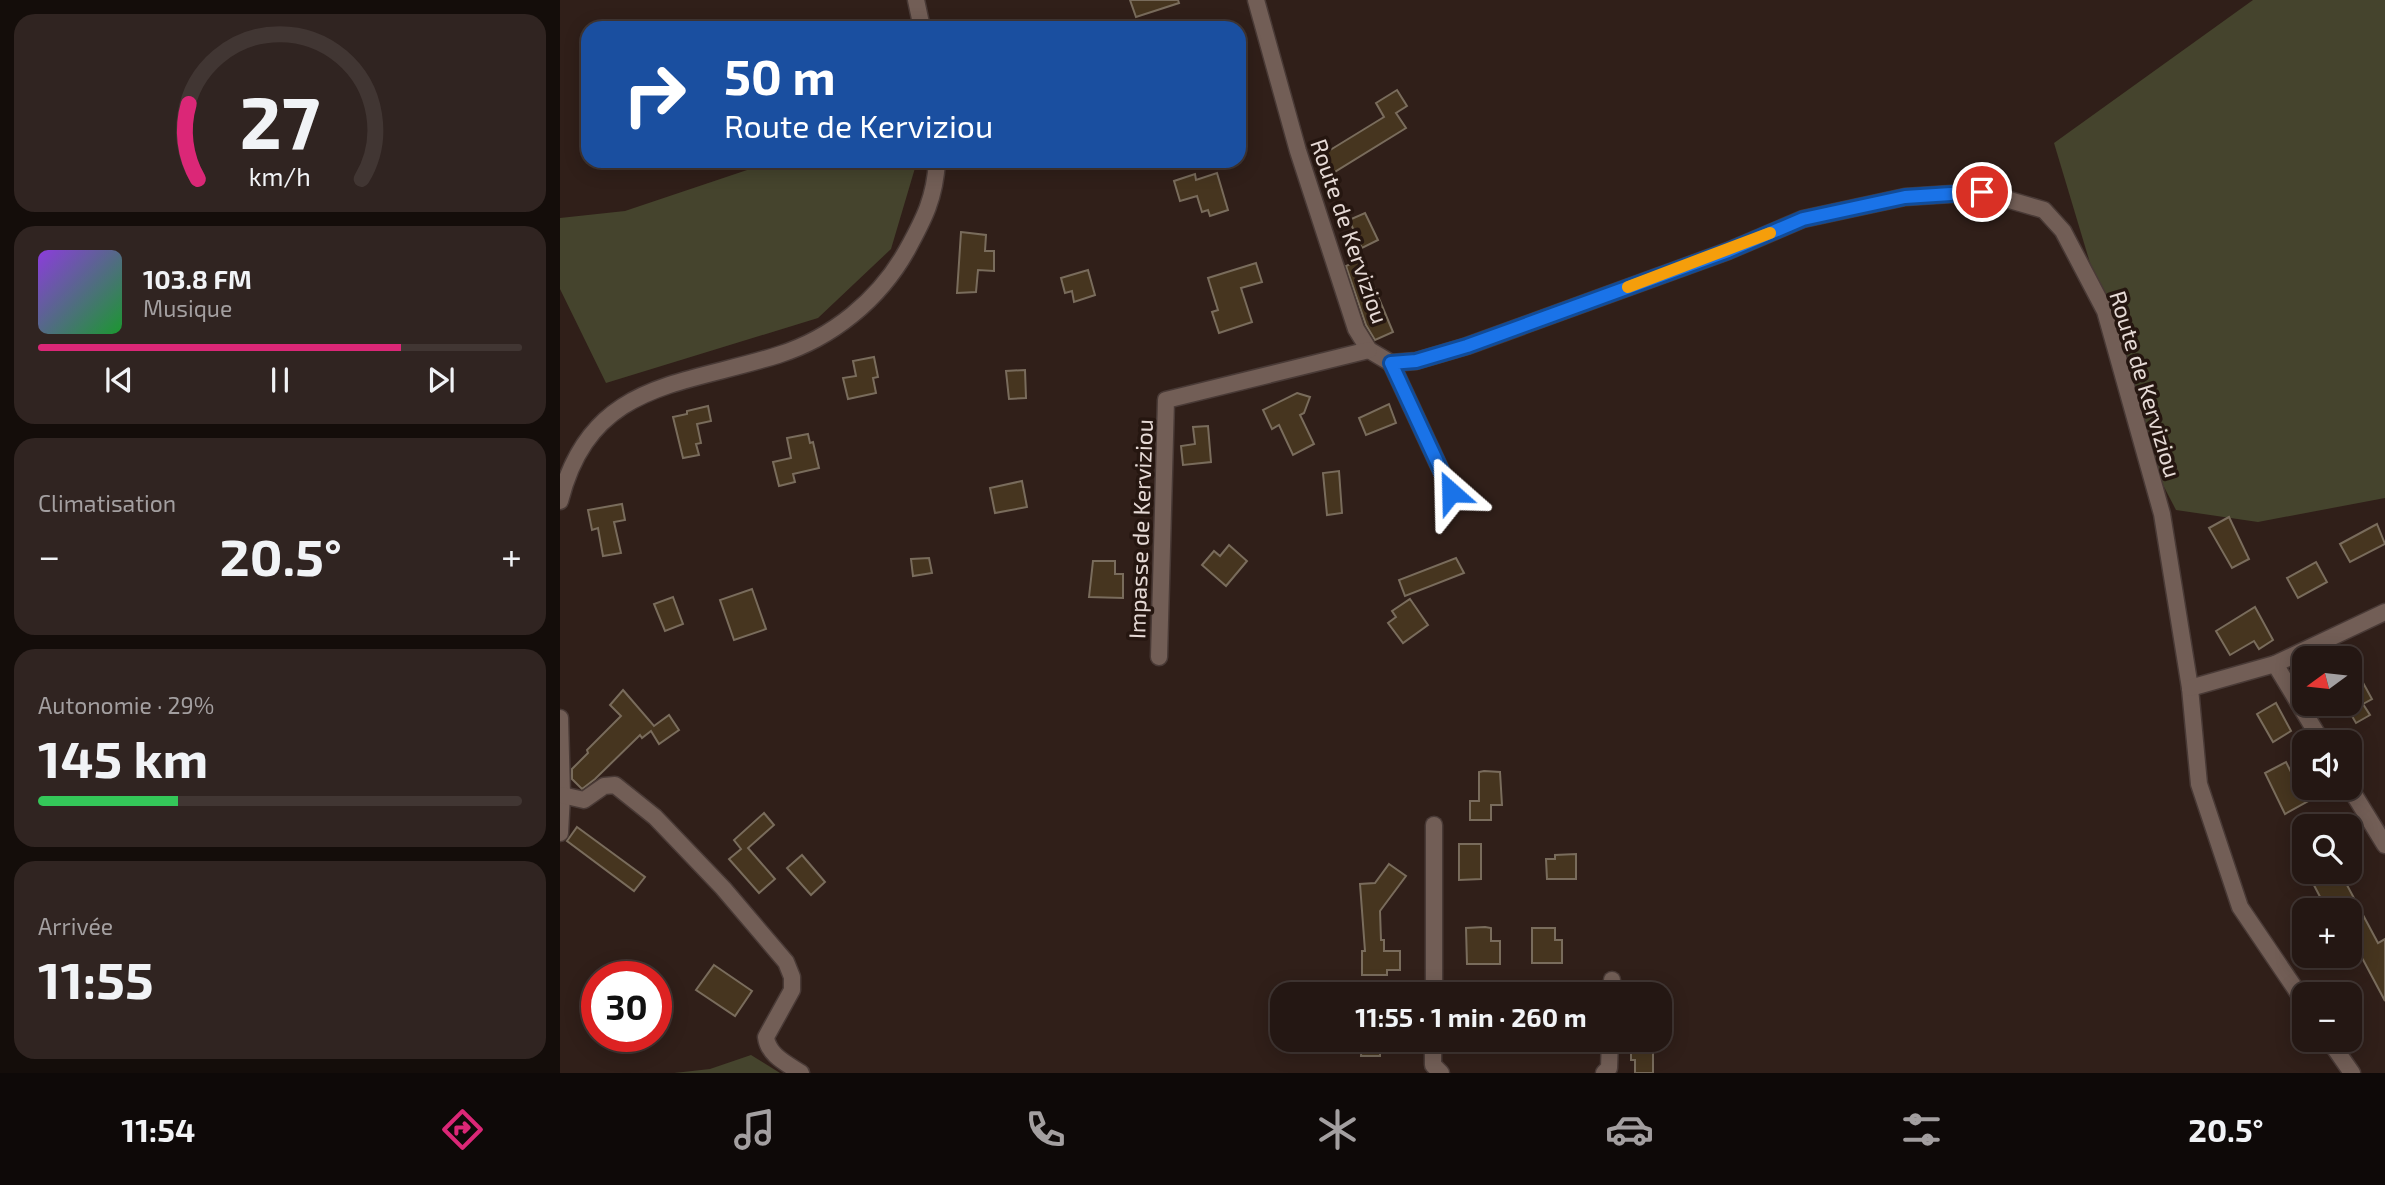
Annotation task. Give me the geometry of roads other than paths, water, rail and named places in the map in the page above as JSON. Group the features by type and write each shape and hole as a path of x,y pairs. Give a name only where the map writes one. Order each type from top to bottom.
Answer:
{"street":[{"path":"916,0 920,21"},
{"name":"Route de Kerviziou","path":"1256,0 1298,151 1356,329 1369,350 1391,363 1416,361 1467,346 1728,251 1803,219 1905,197 1982,192 2044,210 2063,230 2105,311 2162,514 2190,688 2199,784 2240,907 2292,984"},
{"path":"560,501 572,464 588,436 605,418 624,405 662,386 780,354 842,324 880,290 899,264 927,213 936,168"},
{"name":"Impasse de Kerviziou","path":"1159,657 1166,400 1369,350"},
{"path":"1391,363 1451,492"},
{"path":"2190,688 2275,664 2385,612"},
{"path":"2275,664 2315,730"},
{"path":"560,718 560,833"},
{"path":"562,795 584,800 604,786 615,785 655,817 723,887 790,970 792,990 766,1037 772,1053 801,1073"},
{"path":"2357,800 2385,845"},
{"path":"1434,825 1434,982"},
{"path":"1433,1052 1433,1065 1441,1073"},
{"path":"1604,1073 1609,1068 1610,1052"},
{"path":"2337,1052 2352,1073"}]}
